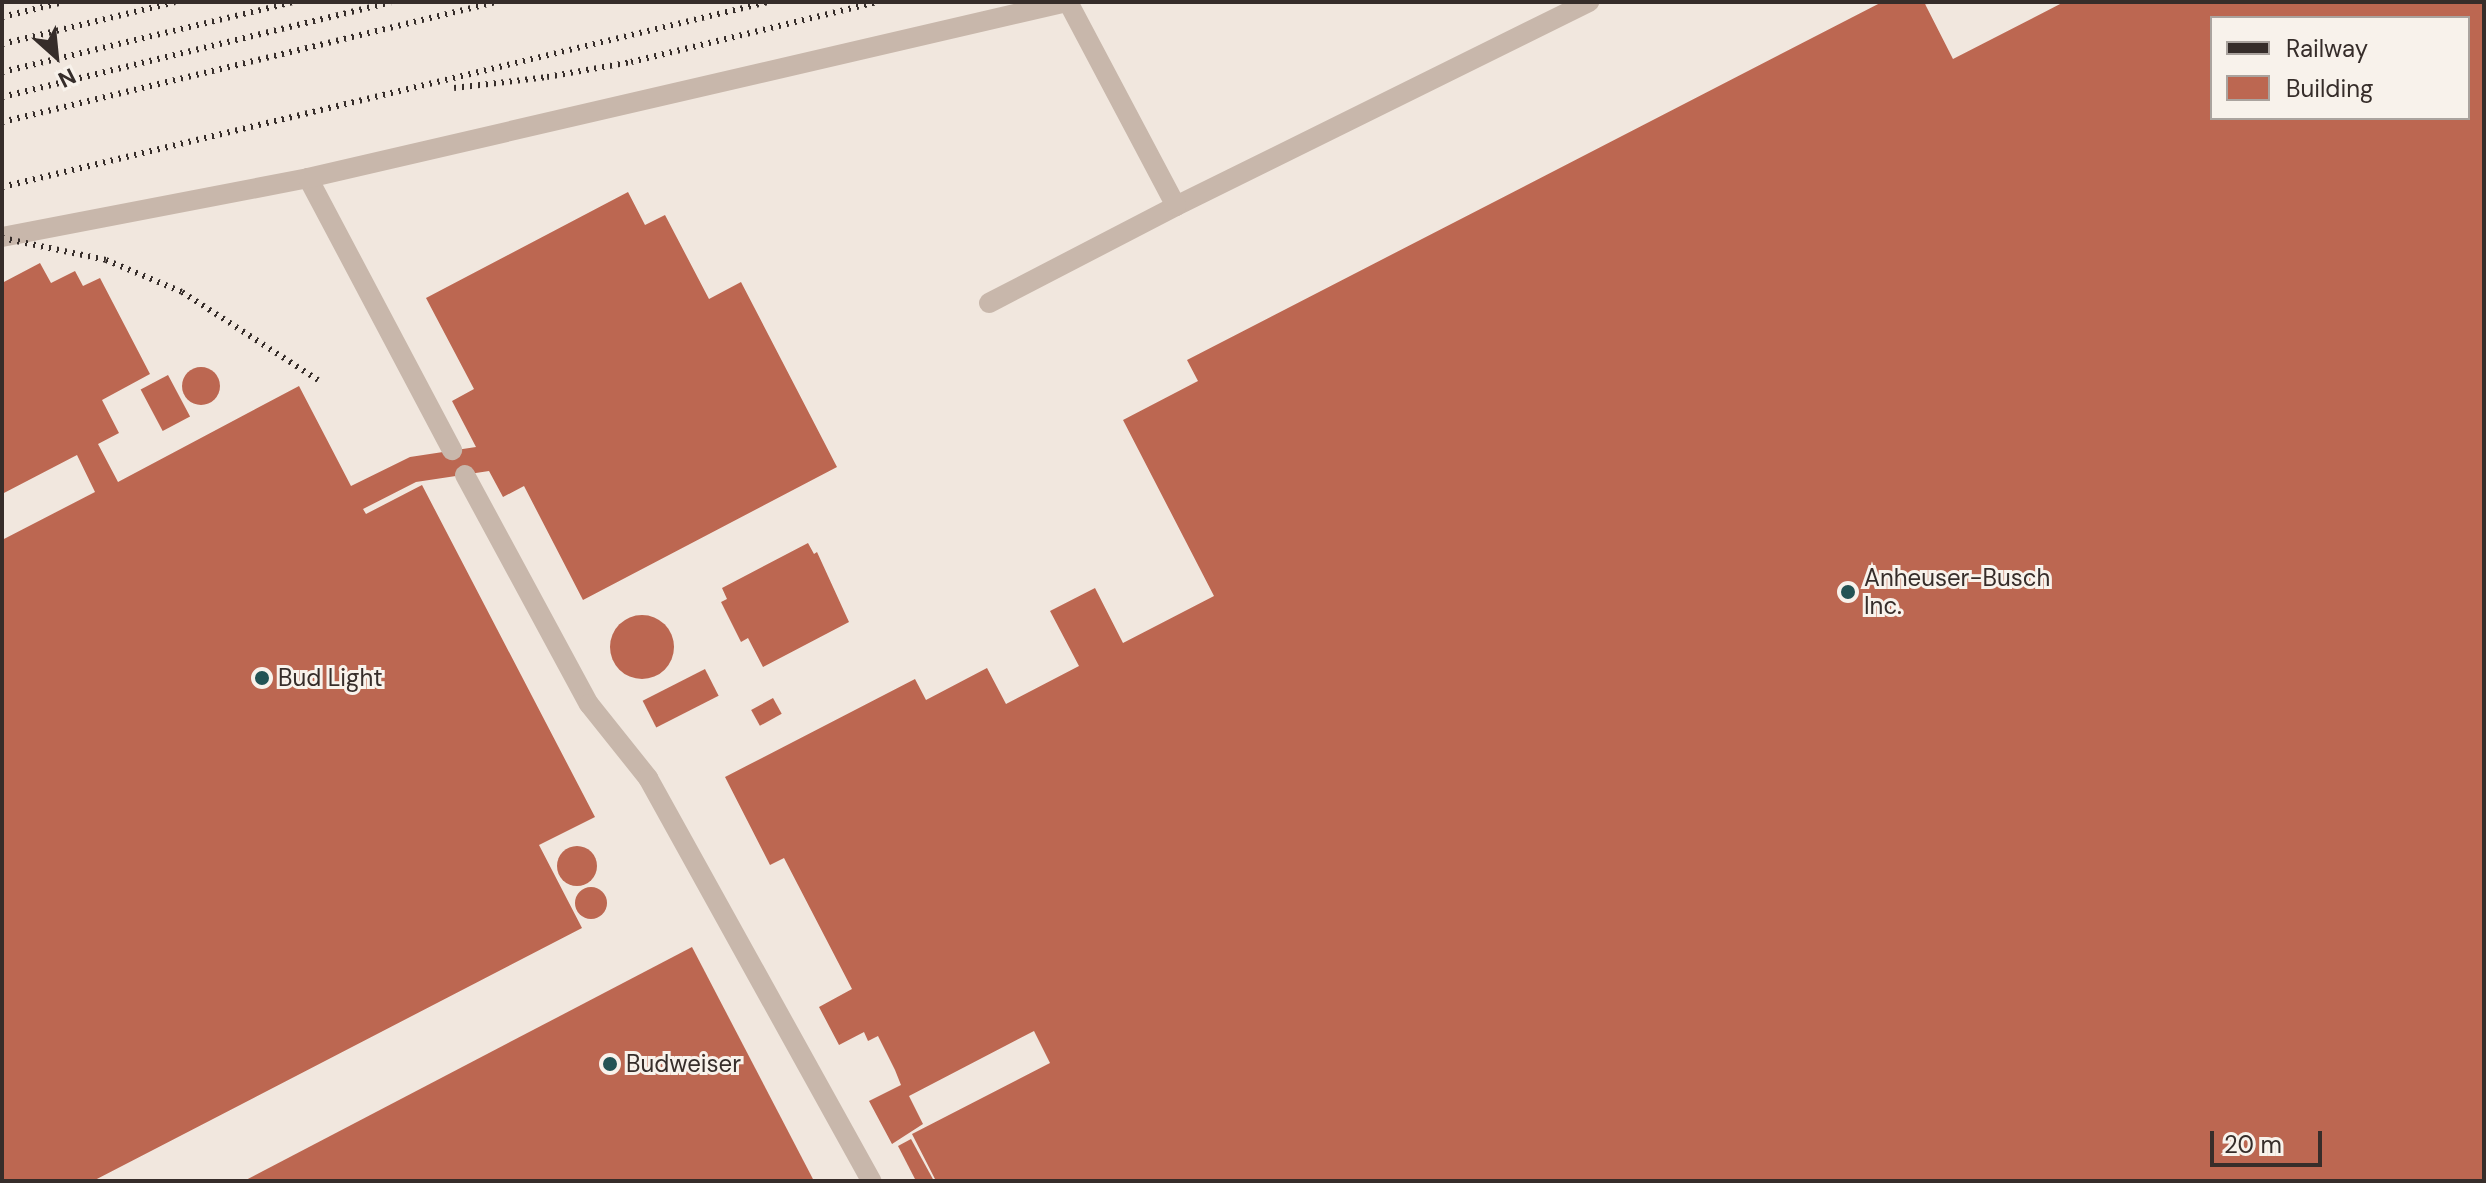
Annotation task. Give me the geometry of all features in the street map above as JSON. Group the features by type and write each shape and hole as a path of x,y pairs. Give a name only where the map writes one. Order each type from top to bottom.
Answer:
{"lane":[{"path":"2,237 308,178 1067,2 1176,206"},
{"path":"989,303 1176,206 1589,2"},
{"path":"308,178 452,450"},
{"path":"465,475 589,704 648,778 871,1181"}],"building":[{"name":"Anheuser-Busch Inc.","path":"1882,2 1924,2 1953,59 2064,2 2484,2 2484,1181 936,1181 912,1134 1050,1063 1034,1031 909,1096 923,1124 892,1144 869,1101 901,1085 895,1070 878,1036 868,1041 864,1032 839,1045 819,1007 852,989 784,858 770,865 725,777 915,679 926,700 987,668 1006,704 1079,666 1050,611 1095,588 1123,643 1214,596 1123,420 1198,381 1187,360"},
{"name":"Bud Light","path":"628,192 645,225 665,215 709,299 741,282 837,467 583,600 524,486 503,497 489,471 416,482 363,509 366,514 422,485 595,817 539,845 582,928 93,1181 2,1181 2,540 95,492 77,455 2,494 2,283 40,263 51,283 75,271 83,286 100,278 150,374 102,400 119,433 98,444 118,482 299,386 351,486 410,457 476,447 452,401 474,389 426,298"},
{"path":"201,367 214,373 220,386 214,399 201,405 188,399 182,386 188,373"},
{"path":"168,375 190,416 163,431 141,390"},
{"path":"808,543 814,554 817,552 849,622 763,667 748,638 741,642 721,602 727,599 722,588"},
{"path":"636,615 648,615 665,624 672,635 672,659 665,670 648,679 636,679 624,674 615,665 610,653 610,641 615,629 624,620"},
{"path":"705,669 719,696 656,728 643,701"},
{"path":"773,698 782,714 760,726 751,710"},
{"path":"577,846 591,852 597,866 591,880 577,886 563,880 557,866 563,852"},
{"path":"591,887 602,892 607,903 602,914 591,919 580,914 575,903 580,892"},
{"name":"Budweiser","path":"692,947 814,1181 244,1181"},
{"path":"911,1139 934,1181 916,1181 898,1146"}],"railway":[{"path":"2,17 63,2"},
{"path":"2,44 175,2"},
{"path":"2,72 293,2"},
{"path":"2,97 391,2"},
{"path":"2,122 496,2"},
{"path":"2,187 768,2"},
{"path":"454,88 547,77 631,62 877,2"},
{"path":"2,238 106,260 182,292 318,380"}],"place":[{"name":"Anheuser-Busch Inc.","path":"1848,592"},
{"name":"Bud Light","path":"262,678"},
{"name":"Budweiser","path":"610,1064"}]}
